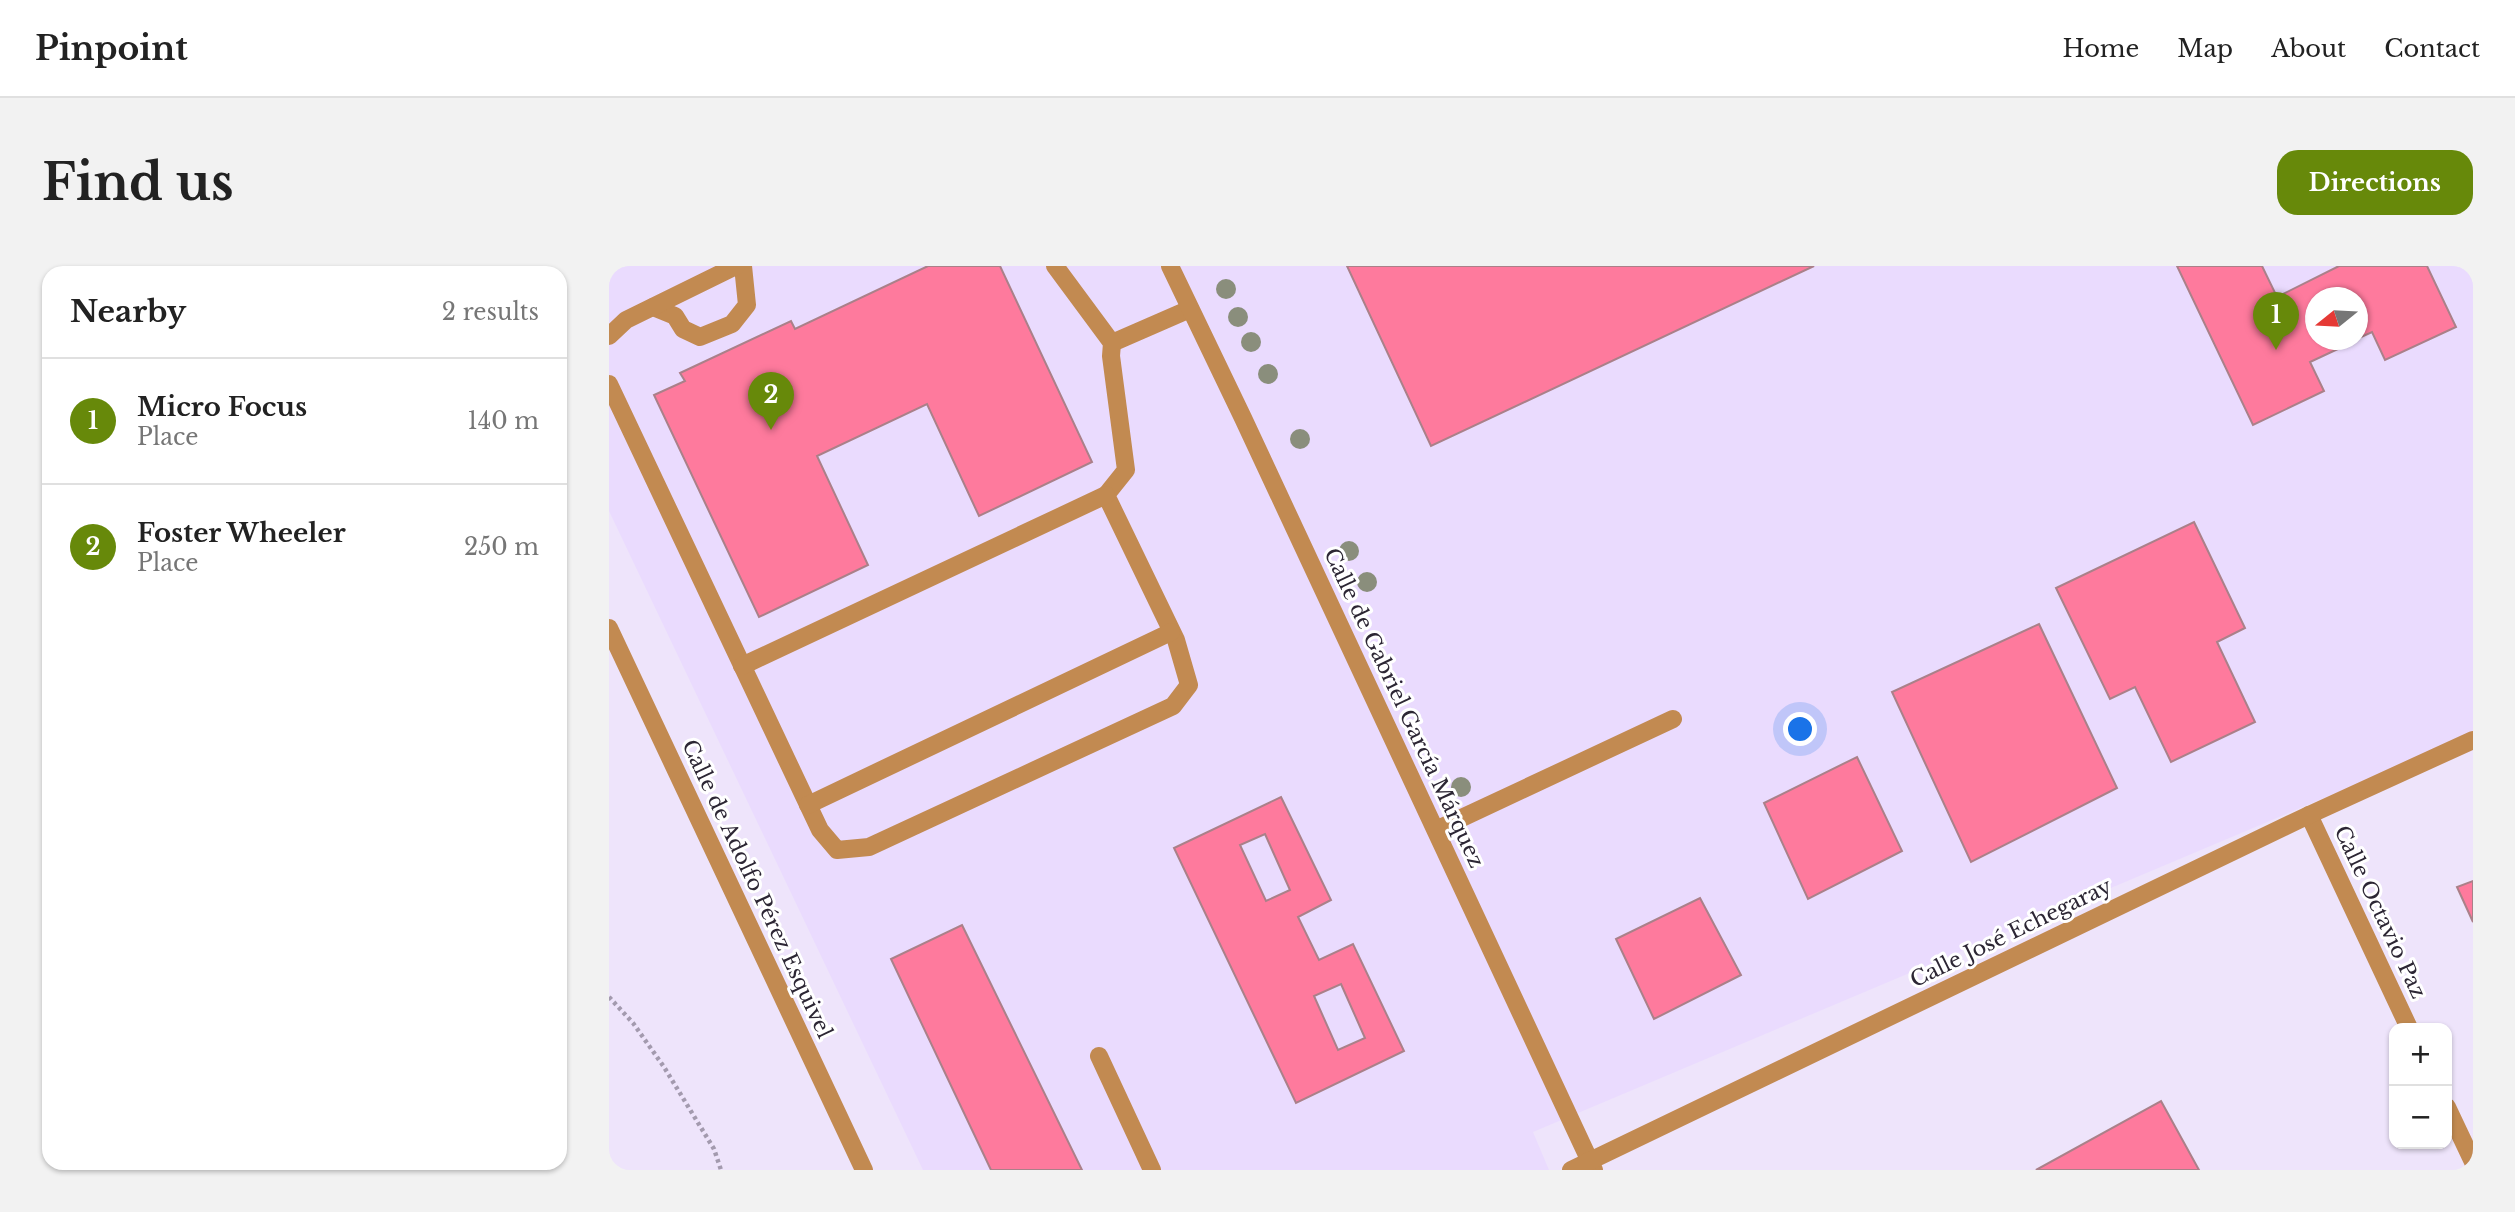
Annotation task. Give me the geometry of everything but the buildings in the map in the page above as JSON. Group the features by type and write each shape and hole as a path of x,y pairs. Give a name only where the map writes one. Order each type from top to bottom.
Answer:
{"street":[{"path":"609,336 626,320 736,266"},
{"path":"653,307 675,316 683,329 700,338 732,324 747,305 743,266"},
{"path":"742,666 1106,495 1126,470 1111,355 1112,343 1055,266"},
{"name":"Calle de Gabriel García Márquez","path":"1170,266 1592,1166"},
{"path":"1112,343 1190,309"},
{"path":"609,384 820,831 837,850 869,846 1173,706 1189,685 1171,632 1106,495"},
{"name":"Calle de Adolfo Pérez Esquivel","path":"609,628 864,1170"},
{"path":"808,805 1171,632"},
{"path":"1436,830 1673,719"},
{"name":"Calle José Echegaray","path":"1570,1170 1592,1166 2309,815 2473,740"},
{"name":"Calle Octavio Paz","path":"2309,815 2407,1023"},
{"path":"1099,1056 1152,1170"},
{"path":"2452,1118 2473,1162"}],"path":[{"path":"609,997 633,1023 664,1067 714,1149 721,1170"}],"shaded area":[{"path":"609,266 2473,266 2473,735 1533,1132 1549,1170 923,1170 609,511"}],"place":[{"name":"Micro Focus","path":"2276,350"},
{"name":"Foster Wheeler","path":"771,430"}]}
